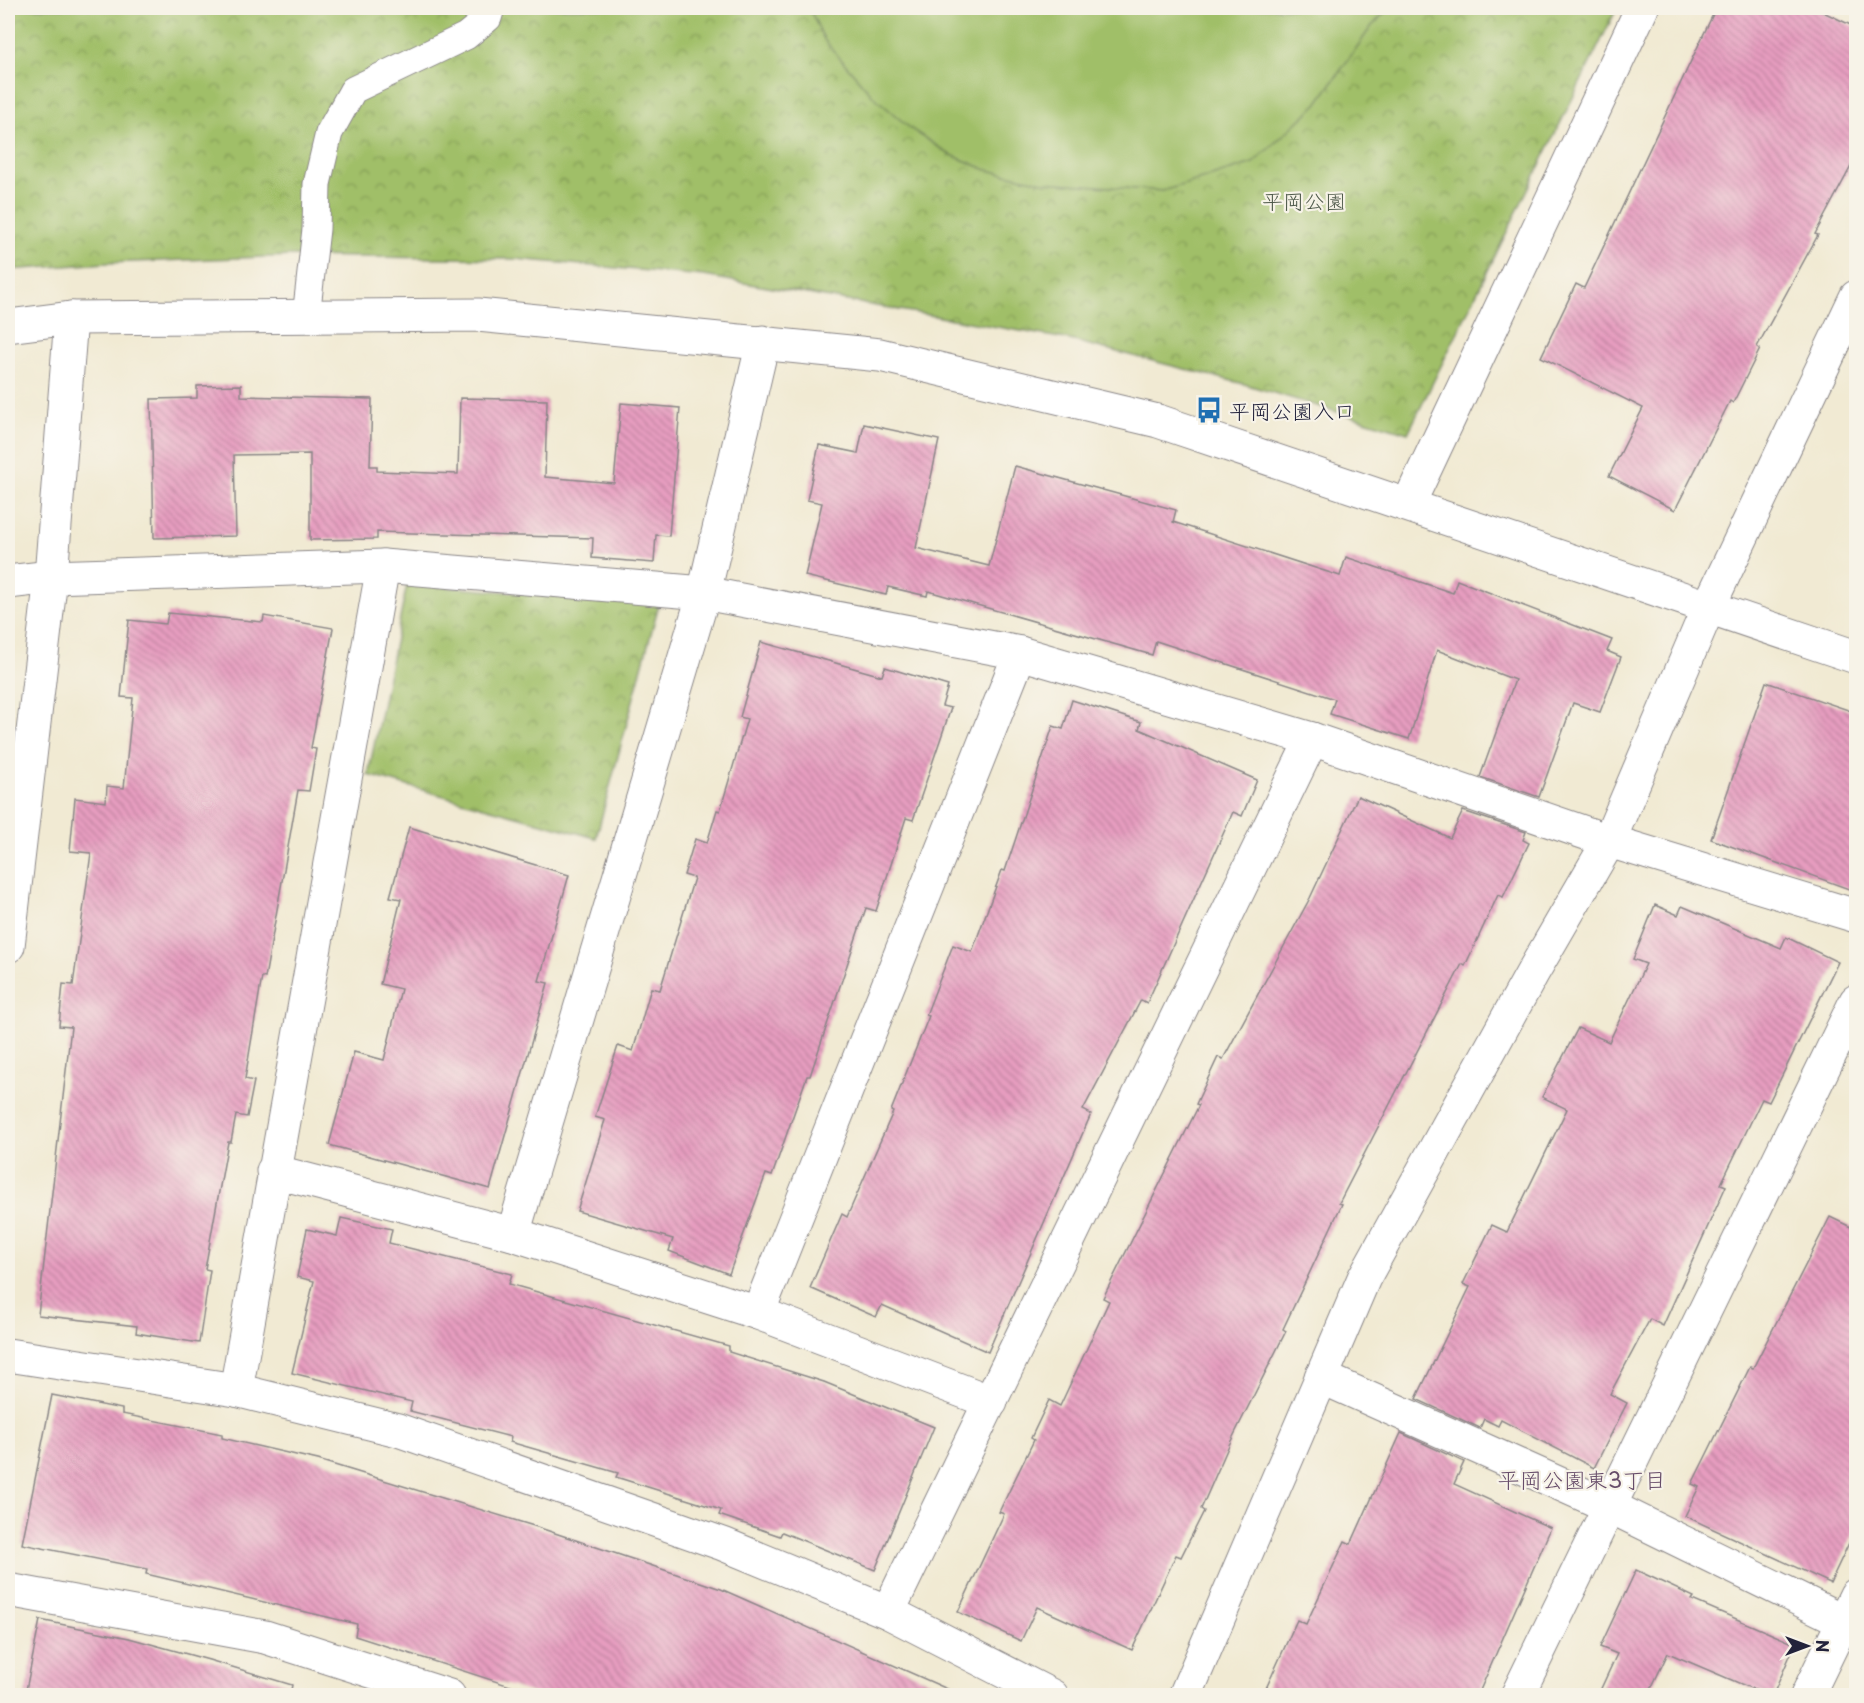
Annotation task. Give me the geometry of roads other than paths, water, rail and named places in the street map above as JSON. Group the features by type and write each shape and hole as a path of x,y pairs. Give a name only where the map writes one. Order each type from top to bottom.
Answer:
{"street":[{"path":"1409,503 1642,8"},
{"path":"8,326 71,318 478,315 763,342 880,356 1158,421 1409,503 1857,657"},
{"path":"1185,1695 1364,1278 1533,972 1609,841 1709,606 1853,315"},
{"path":"8,946 51,577 71,318"},
{"path":"513,1234 704,593 763,342"},
{"path":"236,1390 382,566"},
{"path":"8,582 51,577 382,566 704,593 1020,653 1312,740 1609,841 1857,916"},
{"path":"758,1313 1020,653"},
{"path":"888,1612 1312,740"},
{"path":"1517,1695 1857,1001"},
{"path":"273,1171 513,1234 758,1313 992,1402"},
{"path":"8,1355 236,1390 398,1430 723,1544 888,1612 1052,1695"},
{"path":"1321,1377 1852,1614 1807,1695"},
{"path":"8,1590 265,1637 449,1695"}],"lane":[{"path":"306,317 316,229 317,184 329,133 353,90 466,36 488,18 491,8"}],"place":[{"name":"平岡公園入口","path":"1209,410"}],"district":[{"name":"平岡公園東3丁目","path":"1582,1478"}],"park label":[{"name":"平岡公園","path":"1304,200"}]}
